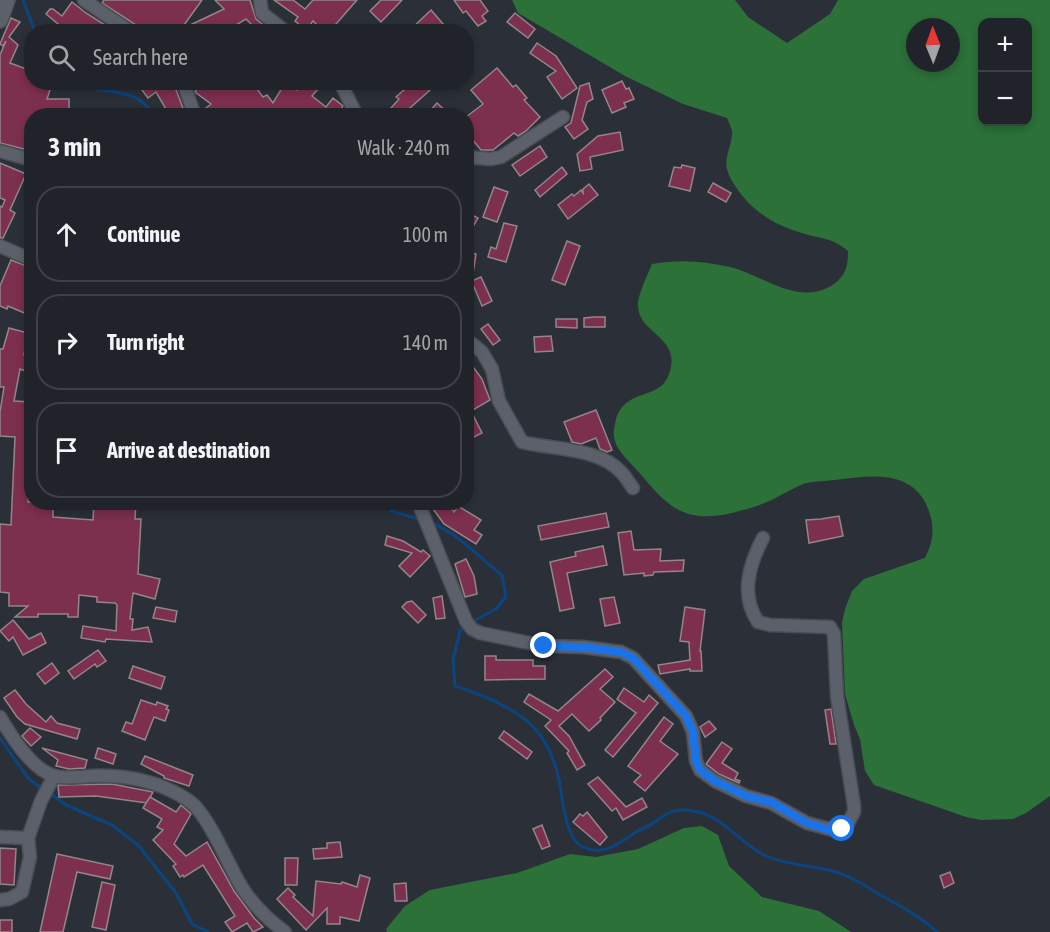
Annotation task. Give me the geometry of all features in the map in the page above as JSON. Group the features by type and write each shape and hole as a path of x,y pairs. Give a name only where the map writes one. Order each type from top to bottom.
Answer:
{"street":[{"path":"0,20 7,0"},
{"path":"84,0 119,24"},
{"path":"260,0 262,13 276,24"},
{"path":"186,90 192,108"},
{"path":"344,90 353,108"},
{"path":"474,158 501,157 562,117"},
{"path":"0,151 24,158"},
{"path":"0,246 24,256"},
{"path":"474,346 482,352 492,369 499,401 522,442 594,456 621,471 633,488"},
{"path":"421,510 469,625 480,633 544,646 621,652 633,658 686,716 693,732 696,761 700,770 746,796 771,802 807,823 833,831 842,829 850,820 854,806 837,696 834,634 830,627 770,625 758,622 748,603 748,576 763,538"},
{"path":"0,717 10,735 52,781"},
{"path":"52,781 105,776 129,777 172,791 190,802 202,816 254,905 265,917 285,932"},
{"path":"0,900 9,899 22,891 30,857 28,838 41,801 52,781"},
{"path":"0,837 28,838"}],"green space":[{"path":"512,0 735,0 748,17 787,43 830,14 838,0 1050,0 1050,796 1026,813 1013,819 981,820 966,817 874,785 865,771 860,739 845,694 842,622 852,591 864,579 925,558 931,544 932,523 925,502 917,491 897,479 885,477 819,481 803,484 767,502 736,512 717,516 692,515 671,506 662,498 615,443 616,419 621,408 636,397 659,387 666,381 670,371 672,360 670,350 645,324 638,307 641,291 652,264 682,261 720,265 742,271 780,287 806,293 831,286 840,279 846,267 848,251 831,241 791,230 770,220 744,198 728,173 727,157 732,133 727,118 683,104 625,76 518,13"},
{"path":"702,826 718,835 729,866 762,897 819,911 851,932 387,932 386,929 405,906 430,890 517,873 570,854 596,857 638,849 684,828"}],"building":[{"path":"104,0 202,0 185,24 134,24 102,3"},
{"path":"215,0 250,0 256,19 262,24 251,24 246,19 238,24 192,24 224,9"},
{"path":"274,0 293,0 305,9 313,0 357,0 336,24 316,24 313,21 311,24 299,24 295,21 298,17"},
{"path":"381,0 402,0 381,22 370,11"},
{"path":"454,0 480,0 488,11 482,16 486,21 478,26 466,11 463,13"},
{"path":"72,2 103,24 58,24 46,14 53,9 62,16"},
{"path":"431,10 443,24 416,24"},
{"path":"515,13 535,29 528,38 507,22"},
{"path":"11,18 20,22 9,37 18,45 10,63 24,68 24,90 50,90 47,99 69,99 69,108 24,108 24,149 0,143 0,55 6,41 3,46 0,44"},
{"path":"537,43 556,56 577,88 562,99 547,77 556,71 530,53"},
{"path":"497,68 513,87 516,85 527,98 524,100 540,117 526,131 518,136 514,133 493,150 481,150 474,142 474,111 483,104 471,90 474,90 474,87"},
{"path":"622,81 626,89 629,88 634,99 624,103 626,107 612,113 602,90"},
{"path":"589,83 593,99 587,102 582,120 588,129 574,139 565,127 571,123 580,86"},
{"path":"142,90 176,90 183,108 165,108 156,92 148,98"},
{"path":"196,90 258,90 263,97 267,95 273,103 281,90 317,90 312,96 326,107 333,98 343,106 342,108 206,108 211,104 195,92"},
{"path":"404,90 430,90 410,108 391,108 399,99 396,97"},
{"path":"437,103 442,108 432,108"},
{"path":"620,132 623,150 590,157 592,169 580,171 577,154 598,136"},
{"path":"540,146 547,157 520,176 512,165"},
{"path":"0,163 24,173 24,178 10,210 15,213 3,238 0,238 0,206 2,207 5,200 0,198"},
{"path":"682,165 695,168 690,191 669,186 674,167 681,168"},
{"path":"562,167 567,174 540,197 535,190"},
{"path":"713,183 731,193 726,202 708,192"},
{"path":"589,184 598,195 568,219 558,205 572,194 574,196 581,190 583,193 583,189"},
{"path":"494,187 508,192 497,222 483,217"},
{"path":"504,223 517,226 506,262 488,257 491,247 496,249"},
{"path":"567,241 580,246 565,285 552,280"},
{"path":"11,260 24,265 24,313 8,306 7,309 0,306 0,286"},
{"path":"481,277 492,301 482,306 474,287 474,280"},
{"path":"605,317 605,327 584,327 584,318"},
{"path":"556,319 577,319 577,328 556,327"},
{"path":"488,324 500,340 493,345 481,329"},
{"path":"9,328 24,332 24,370 20,369 14,401 24,402 24,510 53,510 53,517 93,520 94,510 136,510 135,519 141,519 138,574 160,579 155,599 133,593 130,619 133,619 132,630 148,627 152,642 106,639 105,642 81,638 83,626 116,631 117,605 97,602 97,597 79,595 78,617 68,617 68,614 38,614 38,617 15,617 28,606 9,606 9,593 0,592 0,524 11,525 15,437 0,436 0,412 4,387 0,387 0,349 3,349"},
{"path":"551,336 553,351 535,352 534,337"},
{"path":"474,368 482,379 490,400 474,409"},
{"path":"596,410 612,450 607,452 600,449 596,438 581,444 572,442 564,422"},
{"path":"474,417 482,433 474,437"},
{"path":"434,510 453,510 454,512 465,510 481,520 474,530 482,535 476,544 444,524"},
{"path":"606,513 609,527 541,540 538,526"},
{"path":"839,516 843,536 809,543 806,520"},
{"path":"631,531 634,550 661,549 660,561 684,560 683,571 654,572 653,575 644,576 644,573 624,575 618,533"},
{"path":"387,536 403,541 421,552 423,550 430,556 410,577 399,566 412,553 385,545"},
{"path":"603,546 607,565 567,573 574,608 560,611 550,562 576,556 575,552"},
{"path":"466,559 474,576 477,594 465,597 455,564"},
{"path":"442,596 445,618 436,619 433,598"},
{"path":"614,597 620,623 605,626 600,599"},
{"path":"412,601 426,615 418,623 402,607"},
{"path":"156,607 177,611 175,622 153,618"},
{"path":"685,607 705,610 700,651 702,671 690,671 690,669 660,674 658,665 690,660 689,642 680,641"},
{"path":"13,620 29,639 41,633 46,643 23,655 13,637 9,641 0,631"},
{"path":"98,650 106,661 97,667 95,664 74,679 68,671"},
{"path":"485,656 496,656 496,660 533,660 533,666 545,666 545,679 485,680"},
{"path":"52,663 59,673 45,684 37,674"},
{"path":"133,666 165,677 161,689 129,678"},
{"path":"605,669 613,677 600,689 615,702 600,718 601,720 589,731 572,714 559,726 569,736 585,765 577,770 567,753 569,751 545,726 551,720 524,702 529,694 558,711"},
{"path":"624,688 644,702 649,695 658,703 613,757 605,750 636,713 617,699"},
{"path":"15,690 26,704 46,722 51,716 57,723 80,729 77,739 25,724 17,717 4,698"},
{"path":"141,700 156,705 157,702 168,706 166,709 169,710 165,721 154,717 145,740 122,731 126,722 132,724"},
{"path":"831,709 836,744 830,744 825,710"},
{"path":"664,717 673,724 660,741 678,754 645,791 634,782 641,775 628,766"},
{"path":"709,721 716,729 705,737 700,727"},
{"path":"30,728 41,737 31,746 22,736"},
{"path":"504,731 532,752 527,759 499,738"},
{"path":"722,742 732,749 722,763 738,773 735,779 740,781 739,783 719,774 706,764"},
{"path":"42,748 87,760 85,768 69,769 56,766 58,760"},
{"path":"98,748 116,754 113,764 95,758"},
{"path":"145,756 193,775 189,786 164,778 141,764"},
{"path":"598,777 626,807 642,798 647,807 623,820 616,808 612,811 588,784"},
{"path":"112,784 153,792 147,803 96,796 59,797 58,785"},
{"path":"150,797 176,812 181,805 191,814 174,844 186,856 207,842 234,891 263,927 253,932 247,923 232,932 225,922 235,916 203,865 184,877 183,875 180,877 173,866 176,864 153,840 163,830 157,827 162,819 143,808"},
{"path":"587,812 607,837 600,845 573,822 580,814 583,816"},
{"path":"542,825 550,846 542,849 533,829"},
{"path":"340,842 342,857 314,859 313,849 327,848 327,843"},
{"path":"0,848 16,849 14,885 0,884"},
{"path":"57,854 113,866 110,879 77,872 63,932 40,932"},
{"path":"285,858 298,858 297,885 285,885"},
{"path":"950,872 954,883 944,888 940,876"},
{"path":"360,875 370,878 359,921 340,917 340,924 327,924 327,908 306,930 277,899 288,888 295,895 293,897 313,916 316,881 341,884 342,882 357,887"},
{"path":"102,882 115,885 106,930 92,927"},
{"path":"406,883 407,901 395,901 394,884"},
{"path":"0,920 12,920 12,932 0,932"}],"waterway":[{"path":"23,0 32,24"},
{"path":"105,90 124,93 140,101 147,108"},
{"path":"391,510 422,520"},
{"path":"431,523 459,539 502,575 506,597 497,608 471,623"},
{"path":"465,627 460,631 453,660 455,686 502,704 533,726 548,748 556,767 571,834 583,847 591,850 605,850 672,811 697,812 718,821 766,856 783,862 836,872 853,879 910,912 937,932"},
{"path":"0,738 28,778 44,790"},
{"path":"50,793 66,805 112,825 139,846 176,893 192,924 208,932"}],"route":[{"path":"544,646 583,647 621,652 633,658 686,716 693,732 696,761 700,770 715,781 746,796 771,802 807,823 833,831 842,829"}]}
